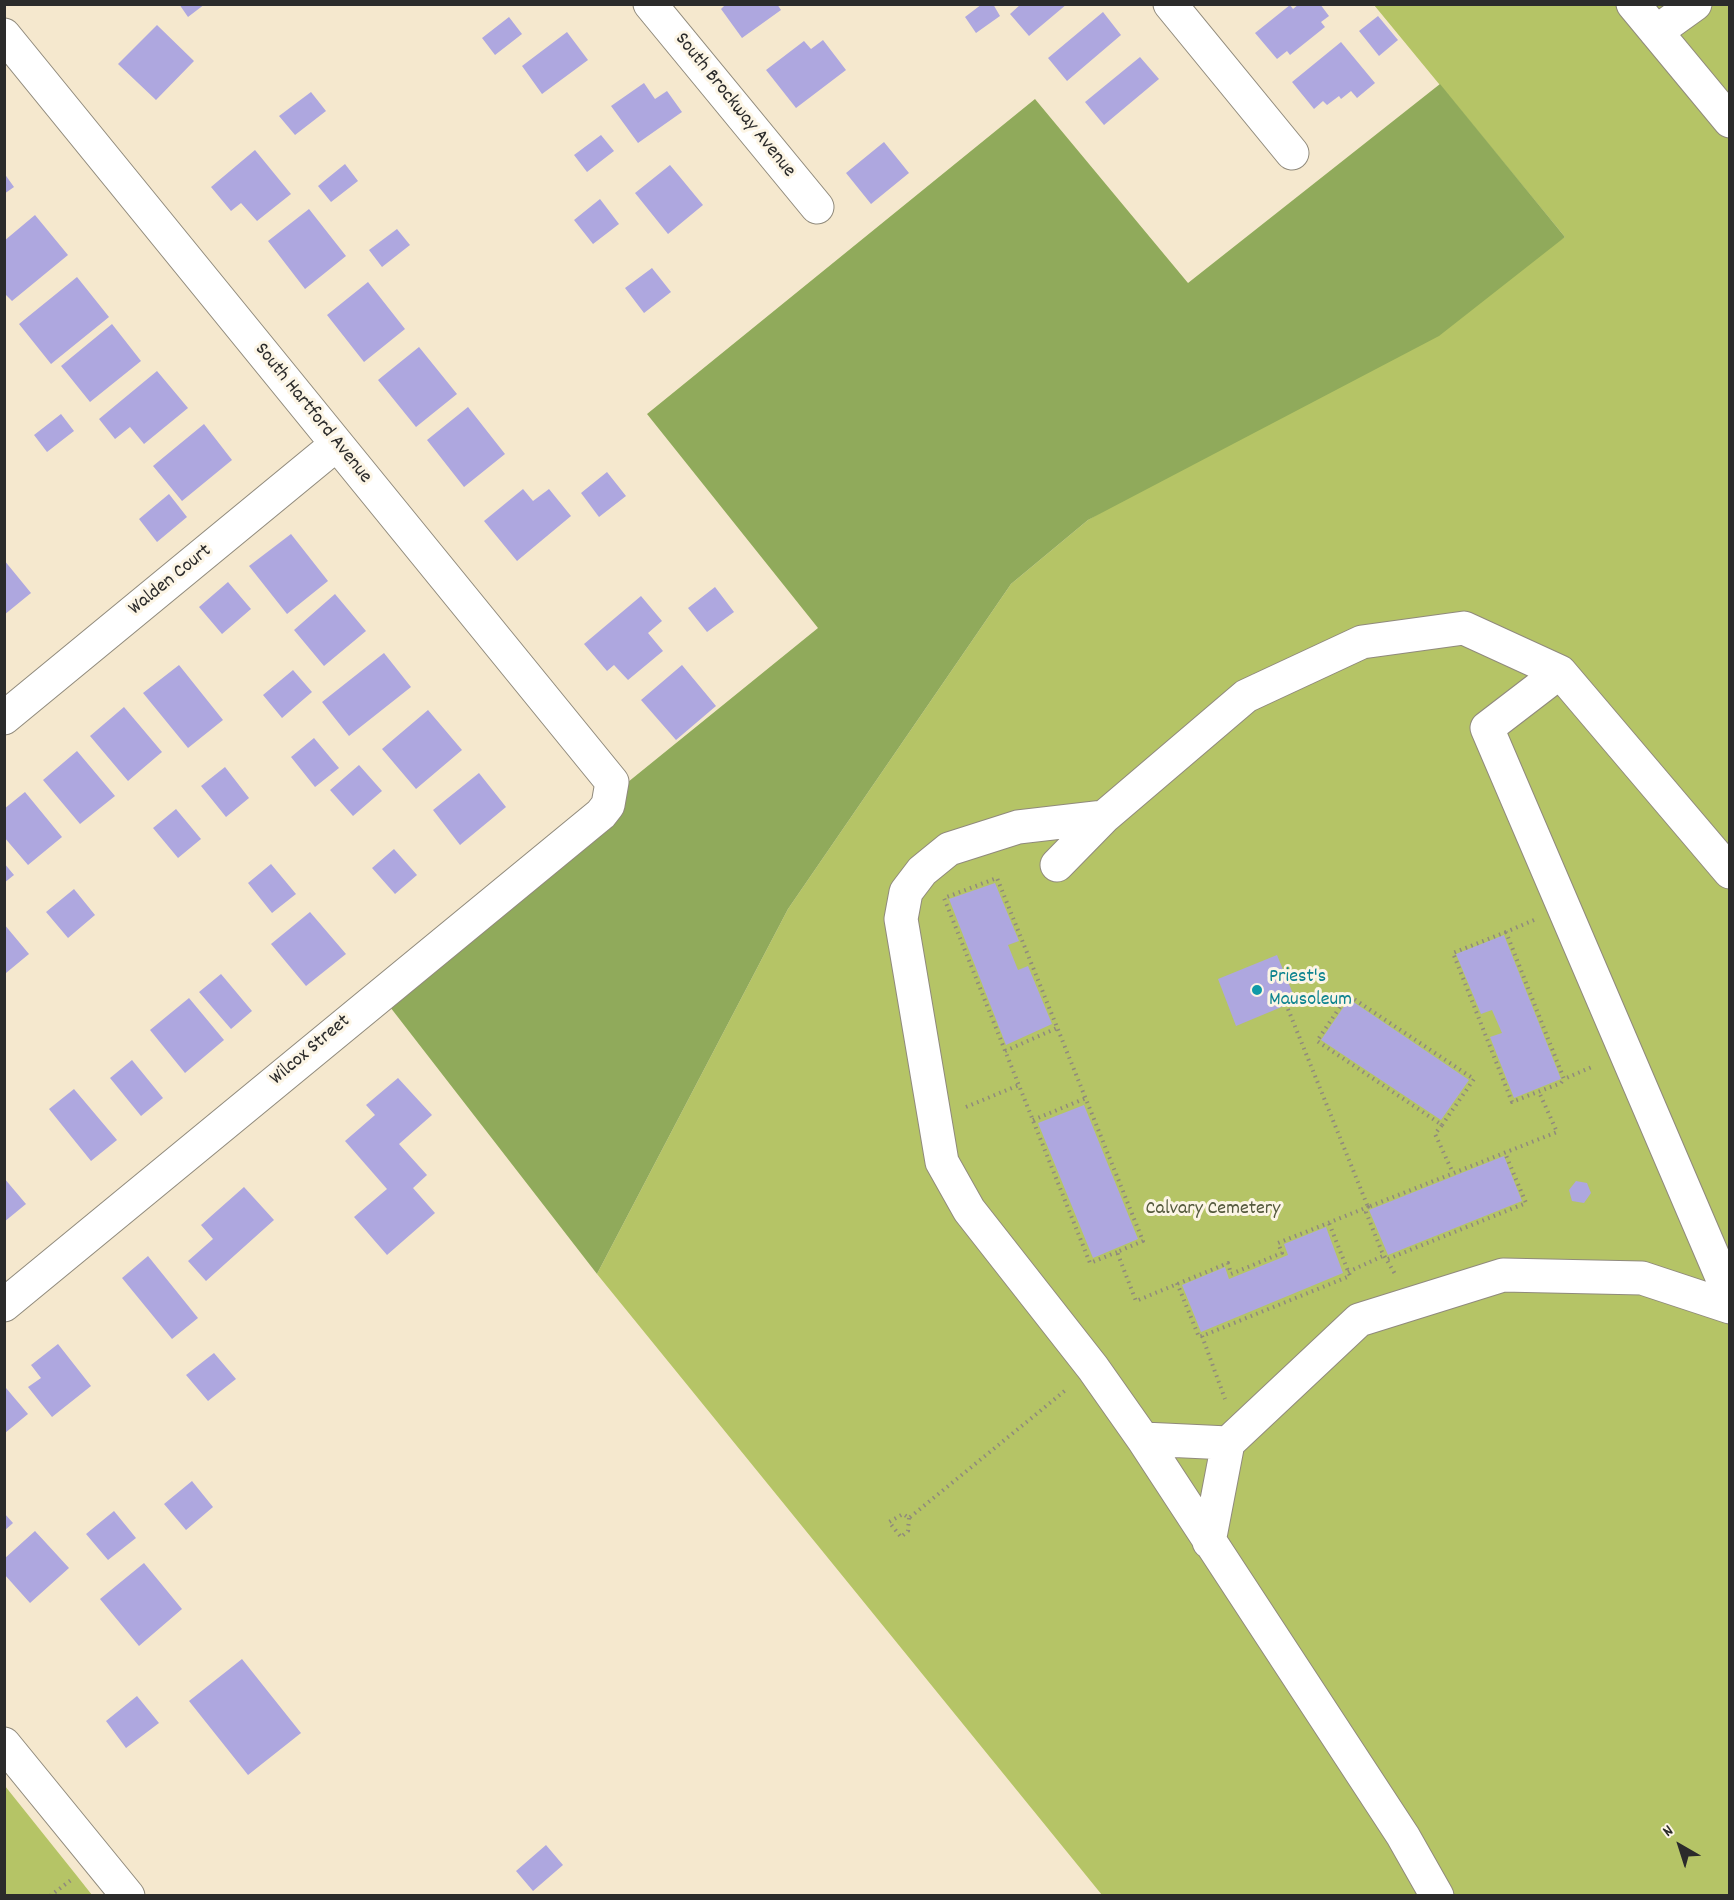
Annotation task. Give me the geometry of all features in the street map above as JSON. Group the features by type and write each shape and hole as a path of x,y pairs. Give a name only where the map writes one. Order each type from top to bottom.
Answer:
{"street":[{"name":"South Brockway Avenue","path":"650,4 817,207"},
{"path":"1170,4 1293,153"},
{"path":"1633,4 1730,121"},
{"path":"1656,32 1695,4"},
{"name":"South Hartford Avenue","path":"4,35 612,782 612,795"},
{"path":"1687,69 1730,81"},
{"name":"Walden Court","path":"4,718 337,444"},
{"path":"1057,865 1104,817 1246,696 1362,642 1464,628 1560,672 1730,872"},
{"path":"1560,672 1487,728 1730,1296"},
{"name":"Wilcox Street","path":"4,1305 601,814 612,795"},
{"path":"1104,817 1018,827 949,849 922,871 906,892 902,919 942,1162 969,1210 1093,1368 1143,1439 1402,1836 1437,1896"},
{"path":"1209,1542 1233,1438 1359,1320 1503,1275 1642,1278 1730,1306"},
{"path":"1143,1439 1233,1438"},
{"path":"4,1744 129,1896"}],"path":[{"path":"997,878 1057,1028 1143,1241 1090,1263 944,898 997,878"},
{"path":"1563,908 1453,953 1512,1102 1561,1083 1564,1079 1625,1053"},
{"path":"1506,932 1564,1079"},
{"path":"1442,1125 1317,1041 1348,995 1474,1079 1436,1134 1453,1173"},
{"path":"1288,1009 1368,1207 1366,1212 1407,1305"},
{"path":"1005,1051 1057,1028"},
{"path":"935,1120 1019,1085"},
{"path":"1117,1252 1136,1301 1227,1263 1232,1274 1282,1253 1278,1243 1557,1132 1539,1092"},
{"path":"1033,1120 1086,1098"},
{"path":"1348,1272 1526,1203 1505,1153"},
{"path":"1177,1283 1199,1337 1202,1336 1350,1276 1329,1223"},
{"path":"1202,1336 1233,1438"},
{"path":"909,1518 903,1514 889,1522 901,1537 908,1531 909,1518 1093,1368"},
{"path":"50,1896 77,1876"}],"green space":[{"name":"Calvary Cemetery","path":"1374,5 1729,5 1729,1895 1102,1895 597,1274 788,909 1011,584 1088,520 1565,237"},
{"path":"1440,84 1565,237 1439,336 1088,520 1011,584 788,909 597,1274 380,994 612,795 818,628 647,414 1035,99 1188,283"},
{"path":"5,1786 77,1876 92,1895 5,1895"}],"building":[{"path":"179,4 205,4 188,17"},
{"path":"726,4 777,4 781,10 742,38 721,9"},
{"path":"982,4 993,4 1000,16 976,33 965,17"},
{"path":"1021,4 1067,4 1029,36 1010,14"},
{"path":"1299,4 1320,4 1329,16 1321,22 1325,27 1290,55 1287,51 1277,59 1255,33 1290,5 1293,9"},
{"path":"1103,12 1121,35 1067,81 1048,58"},
{"path":"1378,16 1398,40 1379,56 1359,31"},
{"path":"509,17 522,34 495,55 482,38"},
{"path":"157,25 194,61 156,100 118,64"},
{"path":"567,32 588,60 542,94 522,66"},
{"path":"823,40 846,70 796,108 766,70 804,41 811,49"},
{"path":"1341,42 1375,83 1357,98 1351,91 1341,99 1339,96 1327,105 1323,101 1314,109 1292,82"},
{"path":"1140,57 1159,79 1104,125 1085,102"},
{"path":"644,83 655,99 667,91 682,112 638,143 611,106"},
{"path":"311,92 326,111 295,135 279,116"},
{"path":"601,135 614,151 587,172 574,155"},
{"path":"884,142 909,173 871,204 846,173"},
{"path":"255,150 291,194 257,221 241,203 231,211 211,187"},
{"path":"345,164 358,181 331,202 318,186"},
{"path":"670,165 703,205 668,234 635,193"},
{"path":"4,173 14,187 4,194"},
{"path":"600,199 619,224 593,244 574,220"},
{"path":"309,209 346,256 305,289 268,241"},
{"path":"35,215 68,255 12,301 4,293 4,241"},
{"path":"397,229 410,245 382,267 369,250"},
{"path":"652,268 671,292 644,313 625,288"},
{"path":"77,277 109,317 51,364 19,324"},
{"path":"368,282 405,329 364,362 327,315"},
{"path":"112,324 141,361 90,402 61,366"},
{"path":"419,347 457,394 416,427 378,380"},
{"path":"157,371 188,408 144,444 130,427 115,439 99,419"},
{"path":"468,407 505,454 464,487 427,440"},
{"path":"61,414 74,431 47,452 34,435"},
{"path":"204,424 232,460 182,501 153,466"},
{"path":"607,472 626,496 599,517 581,493"},
{"path":"523,489 533,501 549,489 571,516 517,561 484,521"},
{"path":"169,494 187,517 157,542 139,519"},
{"path":"291,534 328,581 287,614 249,566"},
{"path":"4,560 31,593 4,615"},
{"path":"228,582 251,609 222,634 199,607"},
{"path":"715,587 734,612 707,632 688,608"},
{"path":"335,594 366,631 324,666 294,630"},
{"path":"641,596 662,621 648,633 663,651 628,680 614,665 607,671 584,644"},
{"path":"384,653 411,687 349,736 322,702"},
{"path":"179,665 223,720 188,748 143,693"},
{"path":"682,665 716,706 676,740 641,700"},
{"path":"293,670 312,692 282,718 263,695"},
{"path":"124,707 162,752 128,781 90,736"},
{"path":"428,710 462,750 416,789 382,749"},
{"path":"314,738 339,768 315,787 291,757"},
{"path":"77,751 115,796 80,824 43,780"},
{"path":"359,765 382,791 353,816 330,790"},
{"path":"225,767 249,798 226,817 201,786"},
{"path":"479,773 506,807 460,845 433,810"},
{"path":"25,792 62,837 28,865 4,837 4,809"},
{"path":"176,809 201,839 178,858 153,828"},
{"path":"394,849 417,875 395,894 372,868"},
{"path":"4,863 14,875 4,883"},
{"path":"271,864 296,894 272,913 248,883"},
{"path":"995,883 1019,941 1008,945 1018,970 1028,966 1052,1024 1006,1045 949,899"},
{"path":"74,889 95,915 68,938 46,912"},
{"path":"310,912 346,954 306,986 271,944"},
{"path":"4,924 29,954 6,973 4,971"},
{"path":"1504,935 1561,1079 1514,1098 1490,1037 1502,1033 1492,1010 1481,1014 1456,954"},
{"name":"Priest's Mausoleum","path":"1277,955 1296,1001 1236,1026 1218,979"},
{"path":"221,974 252,1011 231,1029 199,992"},
{"path":"189,998 224,1040 185,1073 150,1030"},
{"path":"1349,999 1469,1080 1441,1120 1321,1040"},
{"path":"132,1060 163,1098 141,1116 110,1078"},
{"path":"398,1078 432,1115 399,1144 427,1175 413,1188 435,1213 387,1255 354,1217 387,1189 345,1141 375,1115 366,1105"},
{"path":"74,1089 117,1140 91,1161 49,1109"},
{"path":"1084,1105 1138,1239 1093,1258 1038,1123"},
{"path":"1504,1156 1522,1201 1388,1255 1369,1210"},
{"path":"4,1178 26,1204 4,1222"},
{"path":"1576,1181 1587,1183 1591,1193 1584,1203 1572,1201 1569,1190"},
{"path":"244,1187 274,1220 206,1281 188,1261 213,1239 201,1225"},
{"path":"1326,1227 1343,1273 1201,1332 1182,1285 1225,1267 1229,1279 1288,1255 1284,1244"},
{"path":"148,1256 198,1318 172,1339 122,1278"},
{"path":"58,1344 91,1386 52,1417 28,1387 41,1378 31,1365"},
{"path":"214,1353 236,1379 208,1401 186,1375"},
{"path":"5,1389 28,1414 5,1433"},
{"path":"192,1481 213,1507 186,1530 164,1504"},
{"path":"114,1511 136,1538 108,1560 86,1534"},
{"path":"4,1513 13,1523 4,1531"},
{"path":"35,1531 69,1568 30,1603 4,1574 4,1559"},
{"path":"144,1563 182,1609 139,1646 100,1599"},
{"path":"242,1659 301,1733 248,1775 189,1701"},
{"path":"137,1696 159,1723 126,1748 106,1721"},
{"path":"546,1845 563,1865 533,1891 516,1871"}],"place":[{"name":"Priest's Mausoleum","path":"1257,990"}]}
